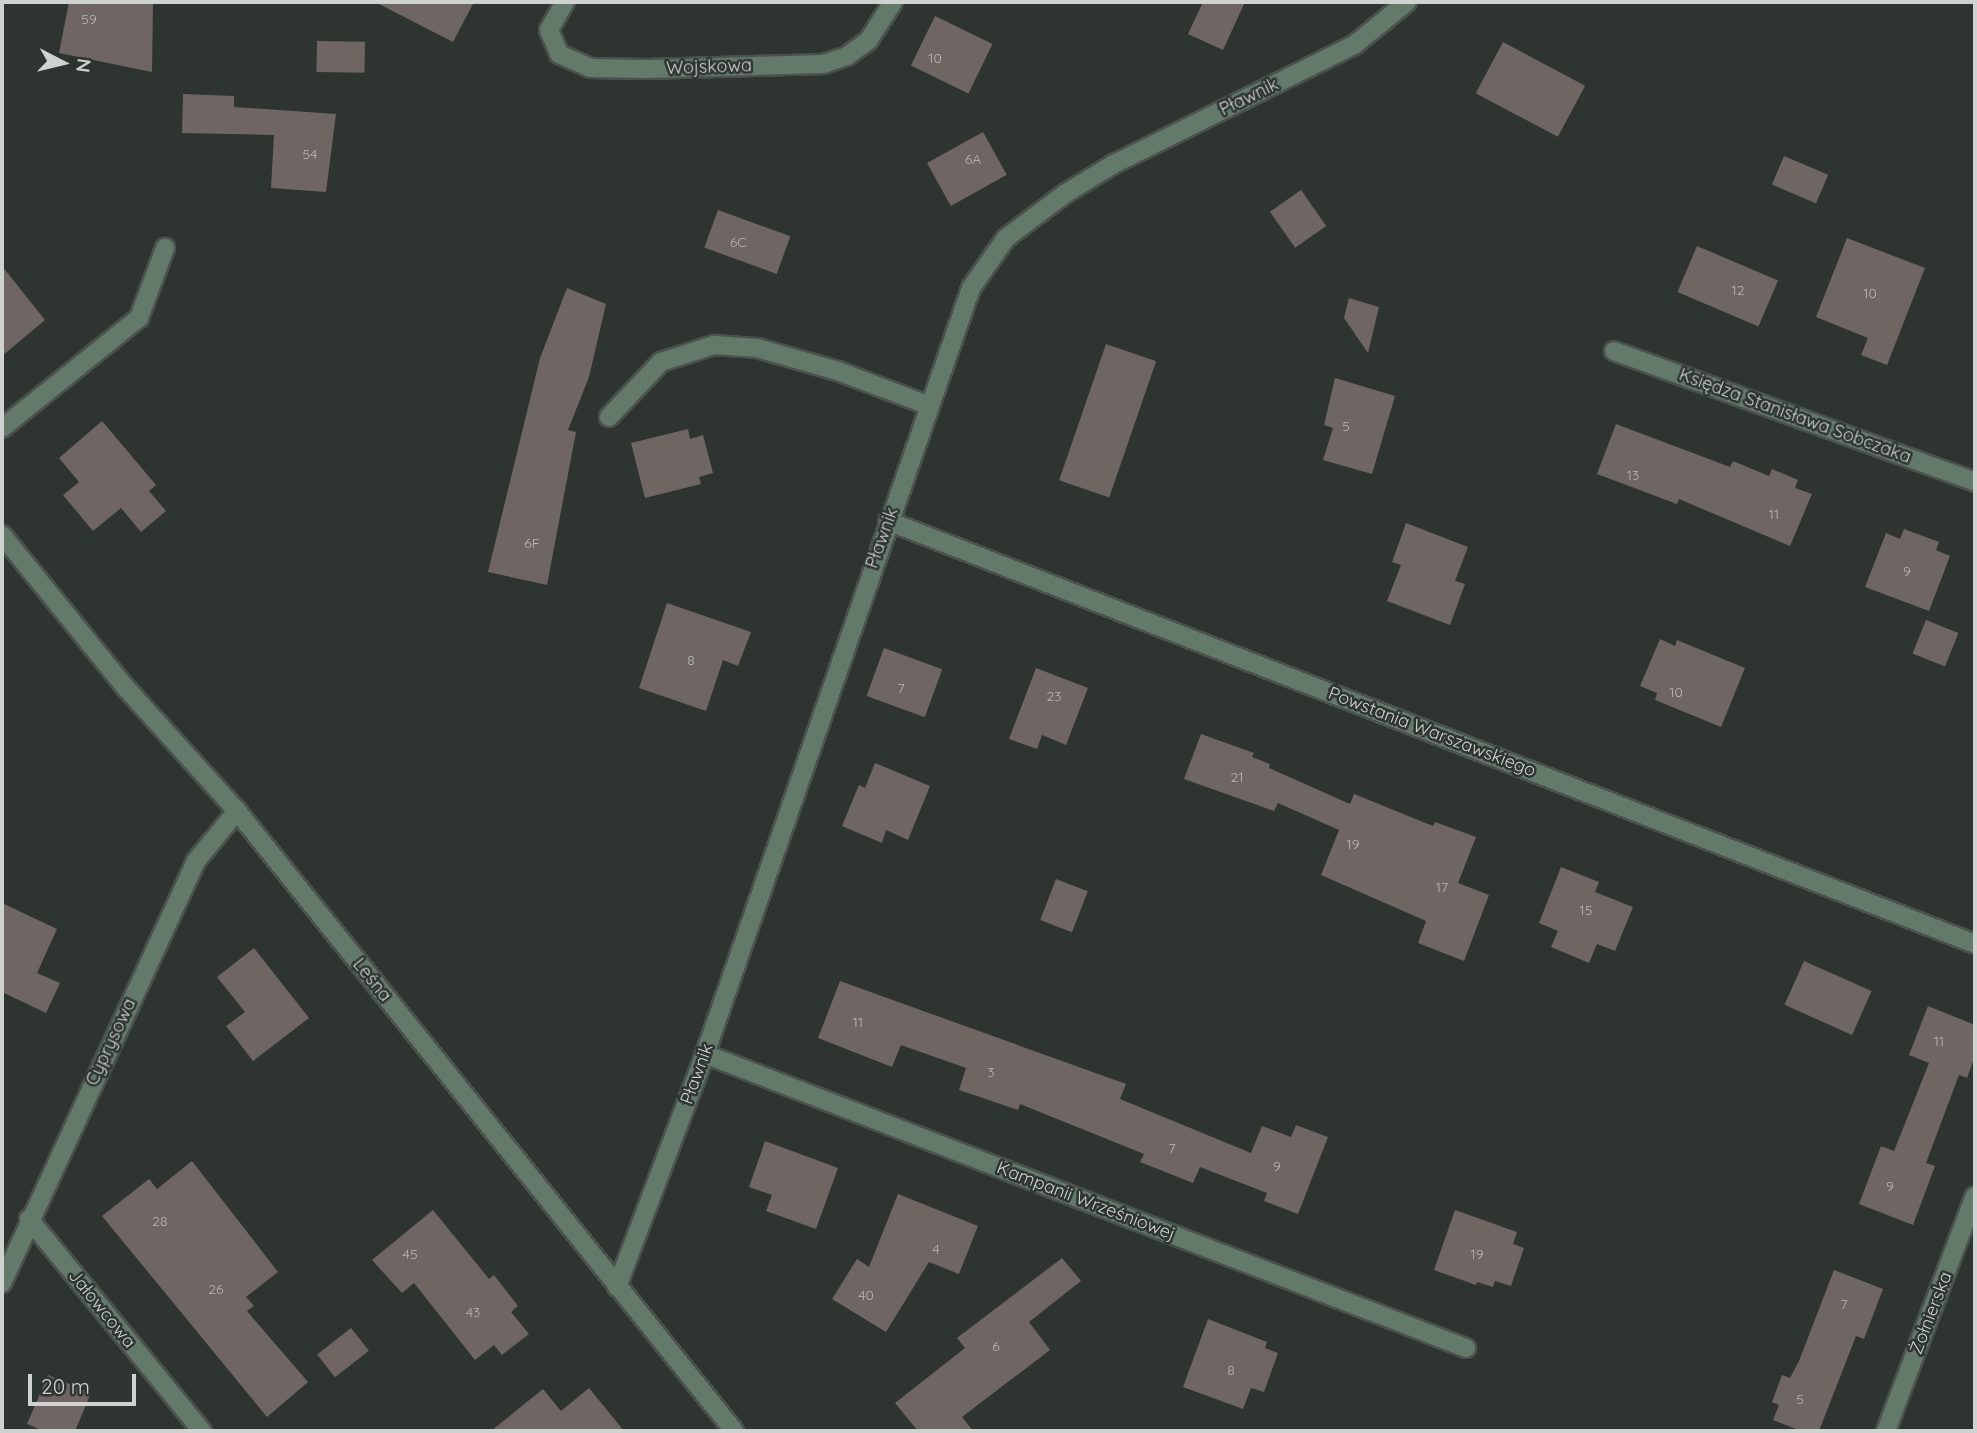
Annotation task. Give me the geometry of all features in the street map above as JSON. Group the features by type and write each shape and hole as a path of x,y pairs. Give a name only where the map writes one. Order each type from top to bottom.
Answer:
{"street":[{"name":"Wojskowa","path":"565,2 549,30 559,54 590,68 647,69 823,64 847,56 868,41 893,2"},
{"name":"Pławnik","path":"617,1287 705,1054 971,288 1006,238 1033,214 1114,163 1354,45 1407,2"},
{"path":"2,428 139,318 166,248"},
{"path":"609,417 661,362 714,345 757,348 930,405"},
{"name":"Księdza Stanisława Sobczaka","path":"1614,351 1975,482"},
{"name":"Powstania Warszawskiego","path":"888,521 1975,944"},
{"name":"Leśna","path":"2,535 125,688 237,811 734,1431"},
{"name":"Cyprysowa","path":"2,1283 29,1219 196,861 237,811"},
{"name":"Kampanii Wrześniowej","path":"705,1054 1466,1349"},
{"name":"Żołnierska","path":"1886,1431 1975,1196"},
{"name":"Jałowcowa","path":"29,1219 202,1431"}],"building":[{"path":"69,2 153,2 152,72 59,53"},
{"path":"375,2 474,2 453,42"},
{"path":"1203,2 1245,2 1223,50 1188,34"},
{"path":"935,16 993,44 968,93 911,65"},
{"path":"317,41 365,42 364,73 316,72"},
{"path":"1503,42 1585,86 1558,137 1476,93"},
{"path":"183,94 234,96 234,107 336,114 326,192 271,188 274,135 182,133"},
{"path":"983,132 1007,175 951,206 927,163"},
{"path":"1784,156 1828,175 1816,203 1772,185"},
{"path":"1301,190 1326,226 1295,248 1270,212"},
{"path":"718,210 790,236 777,274 704,248"},
{"path":"1847,238 1925,268 1887,365 1861,355 1868,338 1816,317"},
{"path":"1697,246 1778,280 1758,326 1677,292"},
{"path":"2,266 45,320 2,356"},
{"path":"567,288 606,304 589,377 568,430 576,432 547,585 488,572 540,358"},
{"path":"1349,298 1379,307 1368,353 1344,318"},
{"path":"1106,344 1156,361 1109,497 1059,480"},
{"path":"1335,378 1395,396 1372,474 1323,460 1333,428 1324,425"},
{"path":"102,421 156,485 149,491 166,511 141,532 121,508 93,531 63,495 79,482 59,458"},
{"path":"1616,424 1730,467 1733,461 1769,476 1772,469 1798,480 1795,488 1812,494 1790,546 1679,499 1677,504 1597,474"},
{"path":"688,429 690,439 703,435 713,473 699,477 701,484 645,498 631,443"},
{"path":"1406,523 1468,547 1455,581 1465,584 1450,625 1387,601 1401,565 1392,562"},
{"path":"1904,529 1939,542 1936,550 1950,556 1929,611 1865,587 1886,533 1900,539"},
{"path":"667,603 751,632 738,666 723,660 706,711 639,688"},
{"path":"1926,620 1958,633 1945,666 1913,653"},
{"path":"1660,639 1675,646 1677,640 1745,668 1721,727 1655,700 1657,693 1640,686"},
{"path":"884,648 942,669 925,717 867,696"},
{"path":"1036,668 1088,688 1066,745 1042,735 1037,749 1009,739"},
{"path":"1201,734 1254,753 1252,757 1270,764 1269,768 1350,804 1354,794 1433,826 1435,822 1476,837 1458,883 1489,895 1464,961 1418,943 1426,921 1321,875 1339,830 1278,803 1274,811 1184,779"},
{"path":"875,763 930,786 908,840 886,830 882,843 842,826 859,785 865,788"},
{"path":"1561,867 1599,882 1595,892 1633,907 1615,951 1597,944 1589,963 1551,947 1558,931 1539,923"},
{"path":"1056,879 1088,891 1072,932 1040,920"},
{"path":"2,903 57,929 37,973 60,983 46,1013 2,992"},
{"path":"254,948 309,1018 253,1061 226,1026 245,1012 217,977"},
{"path":"1804,961 1872,991 1852,1035 1784,1005"},
{"path":"840,981 1126,1084 1120,1099 1251,1153 1262,1126 1291,1137 1296,1125 1328,1137 1298,1214 1264,1201 1267,1193 1200,1167 1193,1183 1140,1162 1144,1154 1020,1104 1018,1110 959,1090 966,1068 901,1045 892,1067 818,1038"},
{"path":"1928,1006 1975,1025 1975,1056 1967,1078 1959,1075 1926,1163 1935,1166 1913,1225 1859,1204 1881,1146 1894,1151 1929,1063 1909,1055"},
{"path":"765,1141 838,1168 816,1229 766,1211 772,1195 749,1187"},
{"path":"192,1161 278,1272 246,1297 254,1306 247,1311 308,1382 267,1417 102,1216 149,1179 157,1189"},
{"path":"898,1194 978,1226 959,1274 929,1262 886,1332 832,1299 857,1259 869,1267"},
{"path":"433,1210 489,1279 494,1275 518,1306 511,1312 529,1334 502,1355 494,1345 475,1360 414,1283 402,1293 372,1260"},
{"path":"1455,1210 1517,1232 1513,1244 1524,1248 1511,1286 1495,1281 1493,1287 1477,1282 1476,1285 1434,1270"},
{"path":"1062,1258 1081,1281 1029,1322 1050,1350 962,1417 973,1431 918,1431 895,1403 965,1348 957,1338"},
{"path":"1834,1270 1883,1289 1864,1339 1856,1336 1819,1431 1801,1431 1773,1420 1779,1405 1772,1402 1782,1375 1790,1378 1799,1361"},
{"path":"1208,1319 1267,1342 1265,1348 1278,1353 1264,1392 1251,1388 1243,1409 1183,1387"},
{"path":"351,1328 369,1351 335,1377 317,1354"},
{"path":"48,1375 91,1393 75,1431 43,1431 27,1424"},
{"path":"589,1388 624,1431 491,1431 543,1389 561,1411"}]}
